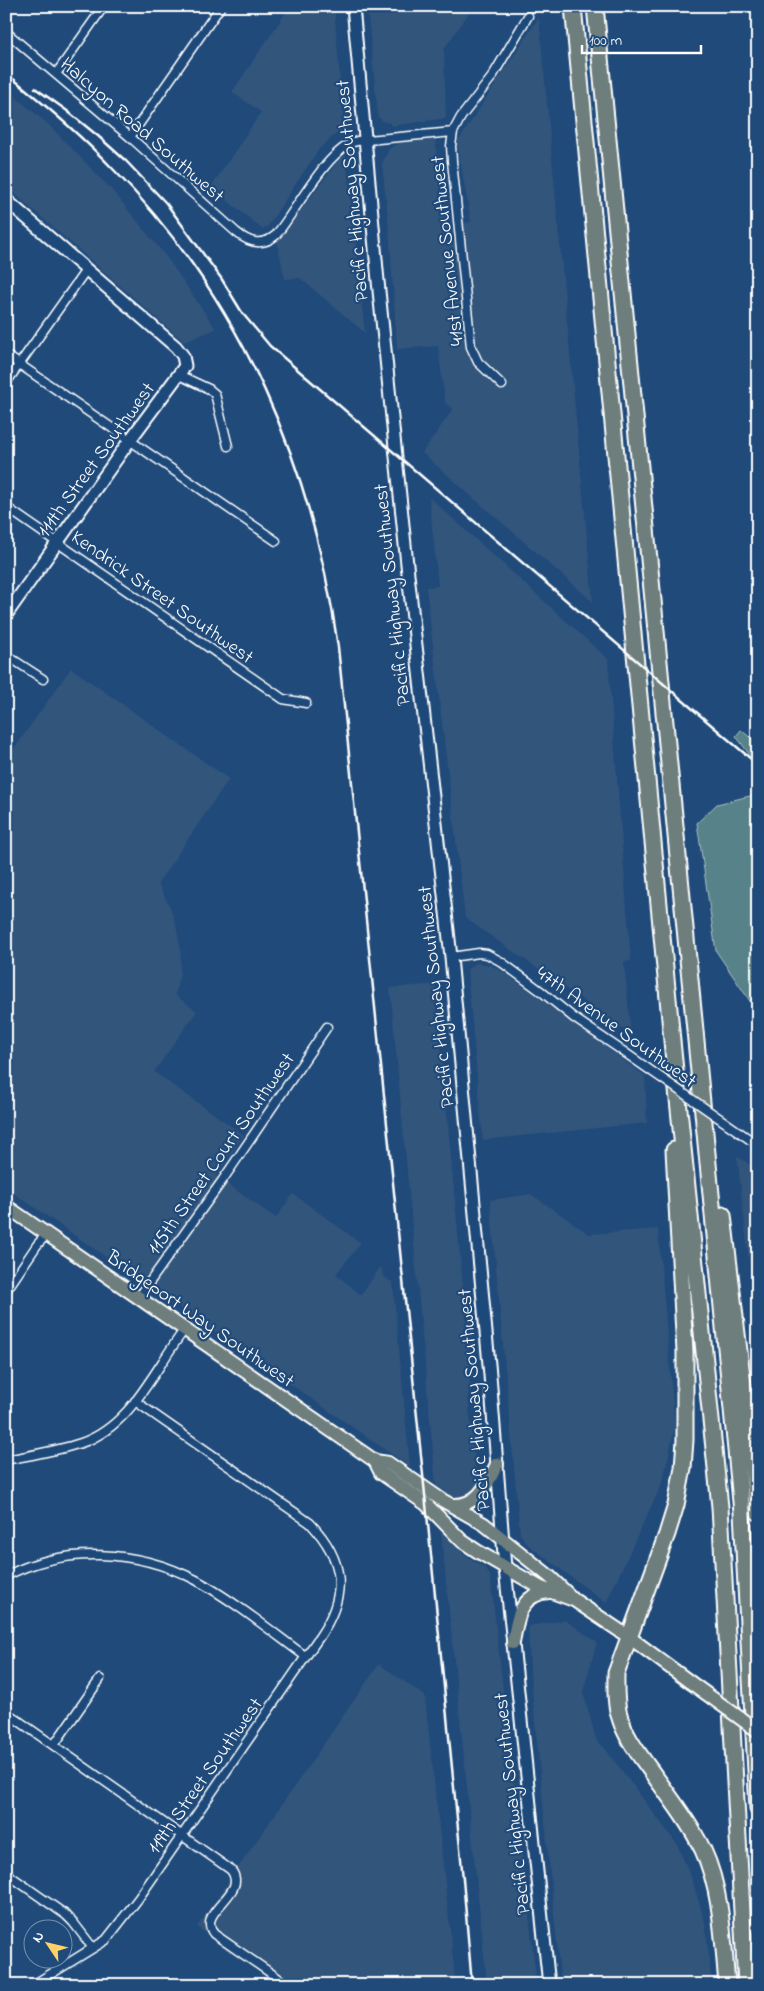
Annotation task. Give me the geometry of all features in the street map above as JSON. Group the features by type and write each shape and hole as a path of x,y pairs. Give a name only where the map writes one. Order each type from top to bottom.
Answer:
{"highway":[{"path":"573,6 673,1051 720,1507 746,1985"},
{"path":"595,6 742,1512 758,1809"},
{"path":"673,1051 670,1106 682,1272 685,1352 685,1440 683,1468 676,1505 667,1534 616,1673 616,1696 620,1717 635,1748 693,1833 710,1868 718,1900 727,1985"},
{"path":"698,1063 716,1153 758,1512"}],"main road":[{"name":"Pacific Highway Southwest","path":"353,6 408,581 451,957 505,1568 549,1985"},
{"path":"6,200 180,351 184,356 185,366 180,374"},
{"name":"111th Street Southwest","path":"6,615 130,440 180,374"},
{"name":"Bridgeport Way Southwest","path":"6,1206 375,1461 388,1463 450,1505 484,1524 503,1538 554,1589"},
{"name":"Bridgeport Way Southwest","path":"375,1461 381,1473 426,1504 462,1541 484,1557 574,1600 629,1637 758,1731"},
{"path":"450,1505 465,1504 475,1499 483,1491 497,1464"},
{"path":"513,1642 516,1620 527,1600 536,1594 554,1589"}],"street":[{"path":"56,74 104,6"},
{"path":"130,137 221,6"},
{"path":"366,140 453,132 461,117 492,77 528,16"},
{"name":"Halcyon Road Southwest","path":"6,32 130,137 238,234 252,242 263,242 276,235 338,151 348,144 366,140"},
{"name":"41st Avenue Southwest","path":"453,132 451,146 452,162 471,347 478,362 502,385"},
{"path":"6,383 86,270"},
{"path":"6,355 276,541"},
{"path":"180,374 215,394 228,446"},
{"name":"Kendrick Street Southwest","path":"6,507 284,699 306,703"},
{"path":"6,655 43,679"},
{"name":"47th Avenue Southwest","path":"451,957 479,953 487,954 494,958 542,992 574,1018 755,1143"},
{"name":"115th Street Court Southwest","path":"139,1297 222,1182 327,1027"},
{"path":"6,1291 37,1245 47,1234"},
{"path":"6,1460 81,1443 94,1437 120,1418 135,1401 185,1329"},
{"name":"119th Street Southwest","path":"33,1985 106,1940 114,1931 329,1623 338,1598 337,1570 329,1546 304,1519 135,1401"},
{"path":"6,1576 35,1564 79,1556 94,1555 146,1561 185,1575 212,1589 305,1656"},
{"path":"54,1745 100,1680"},
{"path":"6,1712 231,1870 235,1880 226,1899 211,1917 210,1930 288,1985"},
{"path":"6,1872 66,1915 92,1948"}],"shaded area":[{"path":"290,6 334,6 344,127 319,149 268,226 262,229 211,187 261,112 232,92"},
{"path":"367,6 474,6 444,49 446,118 391,126 390,123 384,122 378,117"},
{"path":"539,17 593,602 422,453 453,409 445,403 438,346 397,349 389,228 382,164 384,159 389,149 398,143 435,137 442,206 448,205 450,224 471,222 457,143"},
{"path":"6,89 48,124 112,190 168,259 216,329 184,342 6,186"},
{"path":"346,156 365,333 300,278 285,279 277,242 341,157"},
{"path":"429,497 608,659 631,961 624,962 631,1034 465,918 426,587 438,586"},
{"path":"71,668 229,779 158,883 170,907 181,951 180,973 175,995 197,1011 154,1072 244,1135 216,1176 276,1218 293,1194 361,1243 336,1274 361,1295 381,1266 383,1276 393,1283 410,1467 6,1188 6,760"},
{"path":"473,964 490,965 504,972 645,1076 647,1123 483,1140 467,970"},
{"path":"435,984 471,1373 468,1397 477,1483 473,1492 467,1497 460,1499 436,1485 390,988"},
{"path":"737,1156 758,1170 758,1341"},
{"path":"531,1194 589,1234 658,1229 675,1426 663,1481 606,1603 527,1544 520,1534 490,1200"},
{"path":"441,1532 465,1555 485,1568 490,1575 537,1985 487,1985"},
{"path":"565,1620 597,1642 583,1692 597,1742 604,1747 677,1844 692,1879 705,1922 712,1985 561,1985 530,1671 528,1626"},
{"path":"379,1664 425,1696 456,1985 277,1985 197,1927"}],"green space":[{"path":"741,730 758,744 758,766 736,736"},
{"path":"758,794 758,1013 716,951 697,823 717,804"}],"railway":[{"path":"6,73 88,143 113,169 159,220 199,274 234,330 264,390 290,451 310,515 326,580 338,647 427,1514 472,1985"},
{"path":"35,88 98,136 126,161 166,203 221,278 243,314 270,346 758,765"}]}
